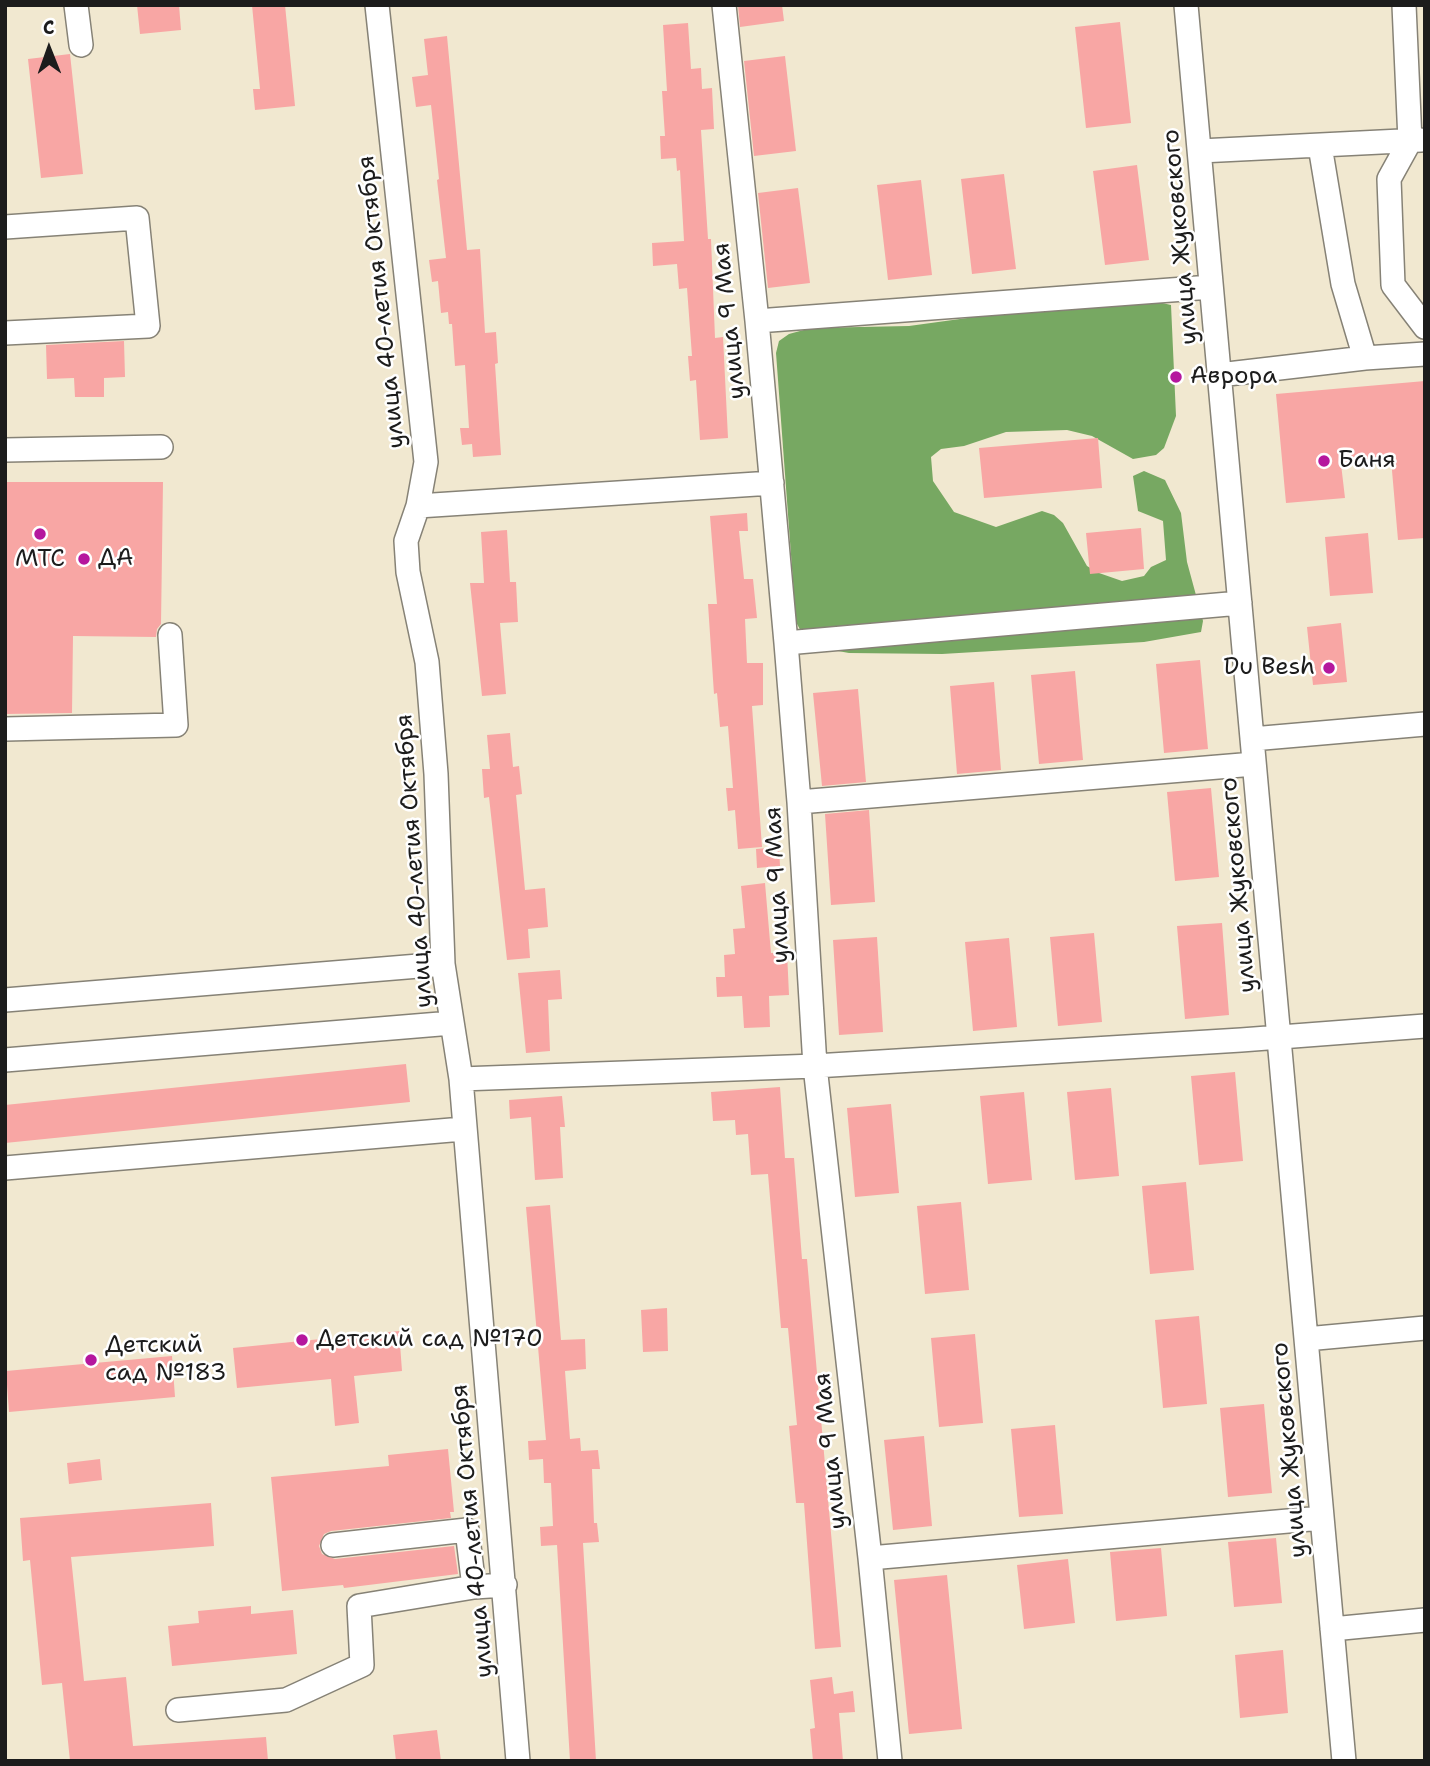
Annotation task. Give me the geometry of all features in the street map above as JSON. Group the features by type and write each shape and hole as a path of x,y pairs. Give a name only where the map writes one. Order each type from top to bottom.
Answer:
{"street":[{"path":"76,5 81,45"},
{"name":"улица 40-летия Октября","path":"377,5 426,462 418,506 406,541 408,572 428,662 436,774 443,964 461,1079 463,1129 505,1585 518,1761"},
{"name":"улица 9 Мая","path":"724,5 757,321 786,643 815,1066 890,1761"},
{"name":"улица Жуковского","path":"1186,5 1344,1761"},
{"path":"1404,5 1417,140 1389,179 1393,285 1425,327"},
{"path":"1200,151 1417,140"},
{"path":"1320,146 1343,284 1365,358"},
{"path":"5,227 138,218 148,326 5,333"},
{"path":"757,321 1211,287"},
{"path":"1219,375 1365,358 1425,354"},
{"path":"5,450 161,447"},
{"path":"418,506 772,483"},
{"path":"786,643 1240,603"},
{"path":"5,729 176,724 170,635"},
{"path":"1252,739 1425,724"},
{"path":"799,802 1254,764"},
{"path":"5,1000 443,964"},
{"path":"5,1060 452,1023"},
{"path":"461,1079 815,1066 1425,1026"},
{"path":"5,1168 463,1129"},
{"path":"1306,1339 1425,1328"},
{"path":"870,1559 1322,1518"},
{"path":"333,1545 467,1530 474,1587"},
{"path":"178,1710 286,1700 362,1665 359,1606 474,1587 505,1585"},
{"path":"1332,1629 1425,1620"}],"green space":[{"path":"1158,302 1171,305 1176,416 1164,448 1156,455 1133,459 1092,436 1067,430 1006,432 964,446 941,449 931,457 933,481 954,512 996,527 1042,511 1054,515 1063,523 1087,566 1122,581 1144,576 1151,567 1166,560 1163,521 1138,511 1133,476 1144,471 1165,480 1181,513 1187,562 1203,621 1201,632 1144,642 942,654 849,653 816,647 806,641 796,622 776,353 779,341 789,334 811,328 909,326 1062,305"}],"building":[{"path":"137,5 179,5 181,30 140,34"},
{"path":"252,5 285,5 295,106 255,110 253,89 260,89"},
{"path":"738,5 782,5 784,21 740,27"},
{"path":"1120,22 1131,123 1086,128 1075,27"},
{"path":"688,23 691,69 701,68 702,89 712,88 714,129 701,130 708,239 711,239 715,338 723,337 728,438 700,440 696,380 690,381 688,356 692,356 687,288 679,289 677,264 653,266 652,243 684,241 680,170 677,171 676,158 661,159 660,136 665,136 662,91 667,91 663,25"},
{"path":"447,36 467,250 480,249 485,333 496,332 498,363 495,364 501,455 473,457 472,444 462,445 460,428 469,428 465,365 455,366 452,324 449,324 448,312 441,313 438,281 432,282 429,260 446,258 439,179 431,105 416,107 412,77 428,75 424,39"},
{"path":"70,54 83,174 41,178 28,59"},
{"path":"785,56 796,151 754,156 744,61"},
{"path":"1137,165 1149,260 1105,265 1093,171"},
{"path":"1004,174 1016,269 972,274 961,179"},
{"path":"921,180 932,275 888,280 877,185"},
{"path":"798,188 810,283 768,288 758,193"},
{"path":"124,341 125,377 104,378 104,397 75,397 74,378 47,379 46,345"},
{"name":"Баня","path":"1425,381 1425,538 1398,540 1391,459 1341,464 1345,498 1286,503 1276,394"},
{"path":"1098,438 1102,488 984,498 979,448"},
{"name":"ДА","path":"5,482 163,482 161,624 156,637 73,636 72,713 5,714"},
{"path":"747,513 748,531 739,531 744,579 753,579 757,618 745,619 747,663 763,663 763,705 752,706 762,847 738,849 735,810 728,811 726,788 733,788 728,726 720,727 717,693 714,694 708,604 717,604 710,516"},
{"path":"1141,528 1144,569 1090,574 1086,533"},
{"path":"507,530 510,582 516,582 518,622 500,623 506,694 482,696 470,583 484,583 481,532"},
{"path":"1368,533 1373,593 1330,596 1325,537"},
{"path":"1341,623 1347,682 1313,685 1307,627"},
{"path":"1200,660 1208,749 1164,753 1156,664"},
{"path":"1075,671 1083,760 1039,764 1031,675"},
{"path":"994,682 1001,770 957,774 950,686"},
{"path":"858,689 866,782 822,786 813,693"},
{"path":"510,733 513,767 519,766 522,794 516,795 525,890 545,888 548,927 528,929 530,958 507,960 489,797 484,798 482,769 490,769 487,735"},
{"path":"1211,788 1219,877 1175,881 1167,792"},
{"path":"869,810 875,902 831,905 825,814"},
{"path":"779,847 780,866 757,868 756,849"},
{"path":"765,883 771,953 787,952 789,995 769,996 770,1027 744,1028 742,996 717,997 716,977 725,977 724,955 735,954 733,929 745,928 741,886"},
{"path":"1222,923 1229,1015 1185,1019 1177,926"},
{"path":"1094,933 1102,1022 1058,1026 1050,937"},
{"path":"877,937 883,1032 839,1035 833,940"},
{"path":"1009,938 1017,1027 973,1031 965,942"},
{"path":"560,970 562,999 548,1000 550,1051 526,1053 518,973"},
{"path":"406,1064 410,1102 5,1143 5,1105"},
{"path":"1235,1072 1243,1161 1199,1165 1191,1076"},
{"path":"780,1087 785,1158 794,1158 802,1259 807,1259 841,1647 815,1649 804,1503 796,1503 789,1426 797,1425 788,1328 781,1328 768,1174 751,1175 748,1134 736,1135 735,1120 713,1121 711,1092"},
{"path":"1111,1088 1119,1176 1075,1180 1067,1092"},
{"path":"1024,1092 1032,1180 988,1184 980,1096"},
{"path":"562,1096 565,1127 560,1127 563,1178 535,1180 531,1117 510,1119 509,1100"},
{"path":"891,1104 899,1193 855,1197 847,1108"},
{"path":"1186,1182 1194,1270 1150,1274 1142,1186"},
{"path":"961,1202 969,1290 925,1294 917,1206"},
{"path":"550,1205 561,1340 585,1339 586,1369 565,1371 570,1439 580,1438 581,1451 598,1450 600,1469 592,1469 594,1523 597,1523 599,1542 583,1543 596,1761 570,1761 557,1545 541,1546 540,1527 553,1526 551,1483 544,1483 543,1459 529,1460 528,1441 546,1440 526,1207"},
{"path":"667,1308 668,1351 643,1352 641,1310"},
{"path":"1199,1316 1207,1404 1163,1408 1155,1320"},
{"path":"399,1331 402,1371 354,1376 359,1423 335,1426 331,1379 237,1388 233,1348"},
{"path":"975,1334 983,1423 939,1427 931,1338"},
{"path":"172,1356 175,1397 9,1412 6,1371"},
{"path":"1264,1404 1272,1493 1228,1497 1220,1408"},
{"path":"1055,1425 1063,1514 1019,1517 1011,1429"},
{"path":"924,1436 932,1526 893,1530 884,1440"},
{"path":"448,1449 454,1512 450,1512 451,1518 331,1531 324,1534 319,1546 322,1554 335,1559 454,1546 458,1574 344,1588 343,1585 282,1591 271,1477 389,1466 388,1455"},
{"path":"100,1459 102,1480 69,1484 67,1463"},
{"path":"211,1503 214,1546 71,1557 84,1681 126,1677 133,1746 266,1737 268,1761 70,1761 62,1683 42,1685 30,1560 23,1561 20,1518"},
{"path":"1276,1538 1282,1603 1234,1607 1228,1542"},
{"path":"1161,1548 1167,1616 1116,1621 1110,1552"},
{"path":"1068,1559 1075,1623 1024,1629 1017,1565"},
{"path":"947,1575 962,1729 909,1734 894,1580"},
{"path":"251,1606 251,1614 293,1610 297,1654 172,1666 168,1626 199,1623 198,1611"},
{"path":"1283,1650 1288,1713 1240,1718 1235,1655"},
{"path":"832,1677 834,1694 853,1691 855,1712 839,1713 843,1761 813,1761 810,1729 815,1728 810,1680"},
{"path":"437,1730 441,1761 396,1761 393,1735"}],"place":[{"name":"Аврора","path":"1176,377"},
{"name":"Баня","path":"1324,461"},
{"name":"МТС","path":"40,534"},
{"name":"ДА","path":"84,559"},
{"name":"Du Besh","path":"1329,668"},
{"name":"Детский сад №170","path":"302,1340"},
{"name":"Детский сад №183","path":"91,1360"}]}
